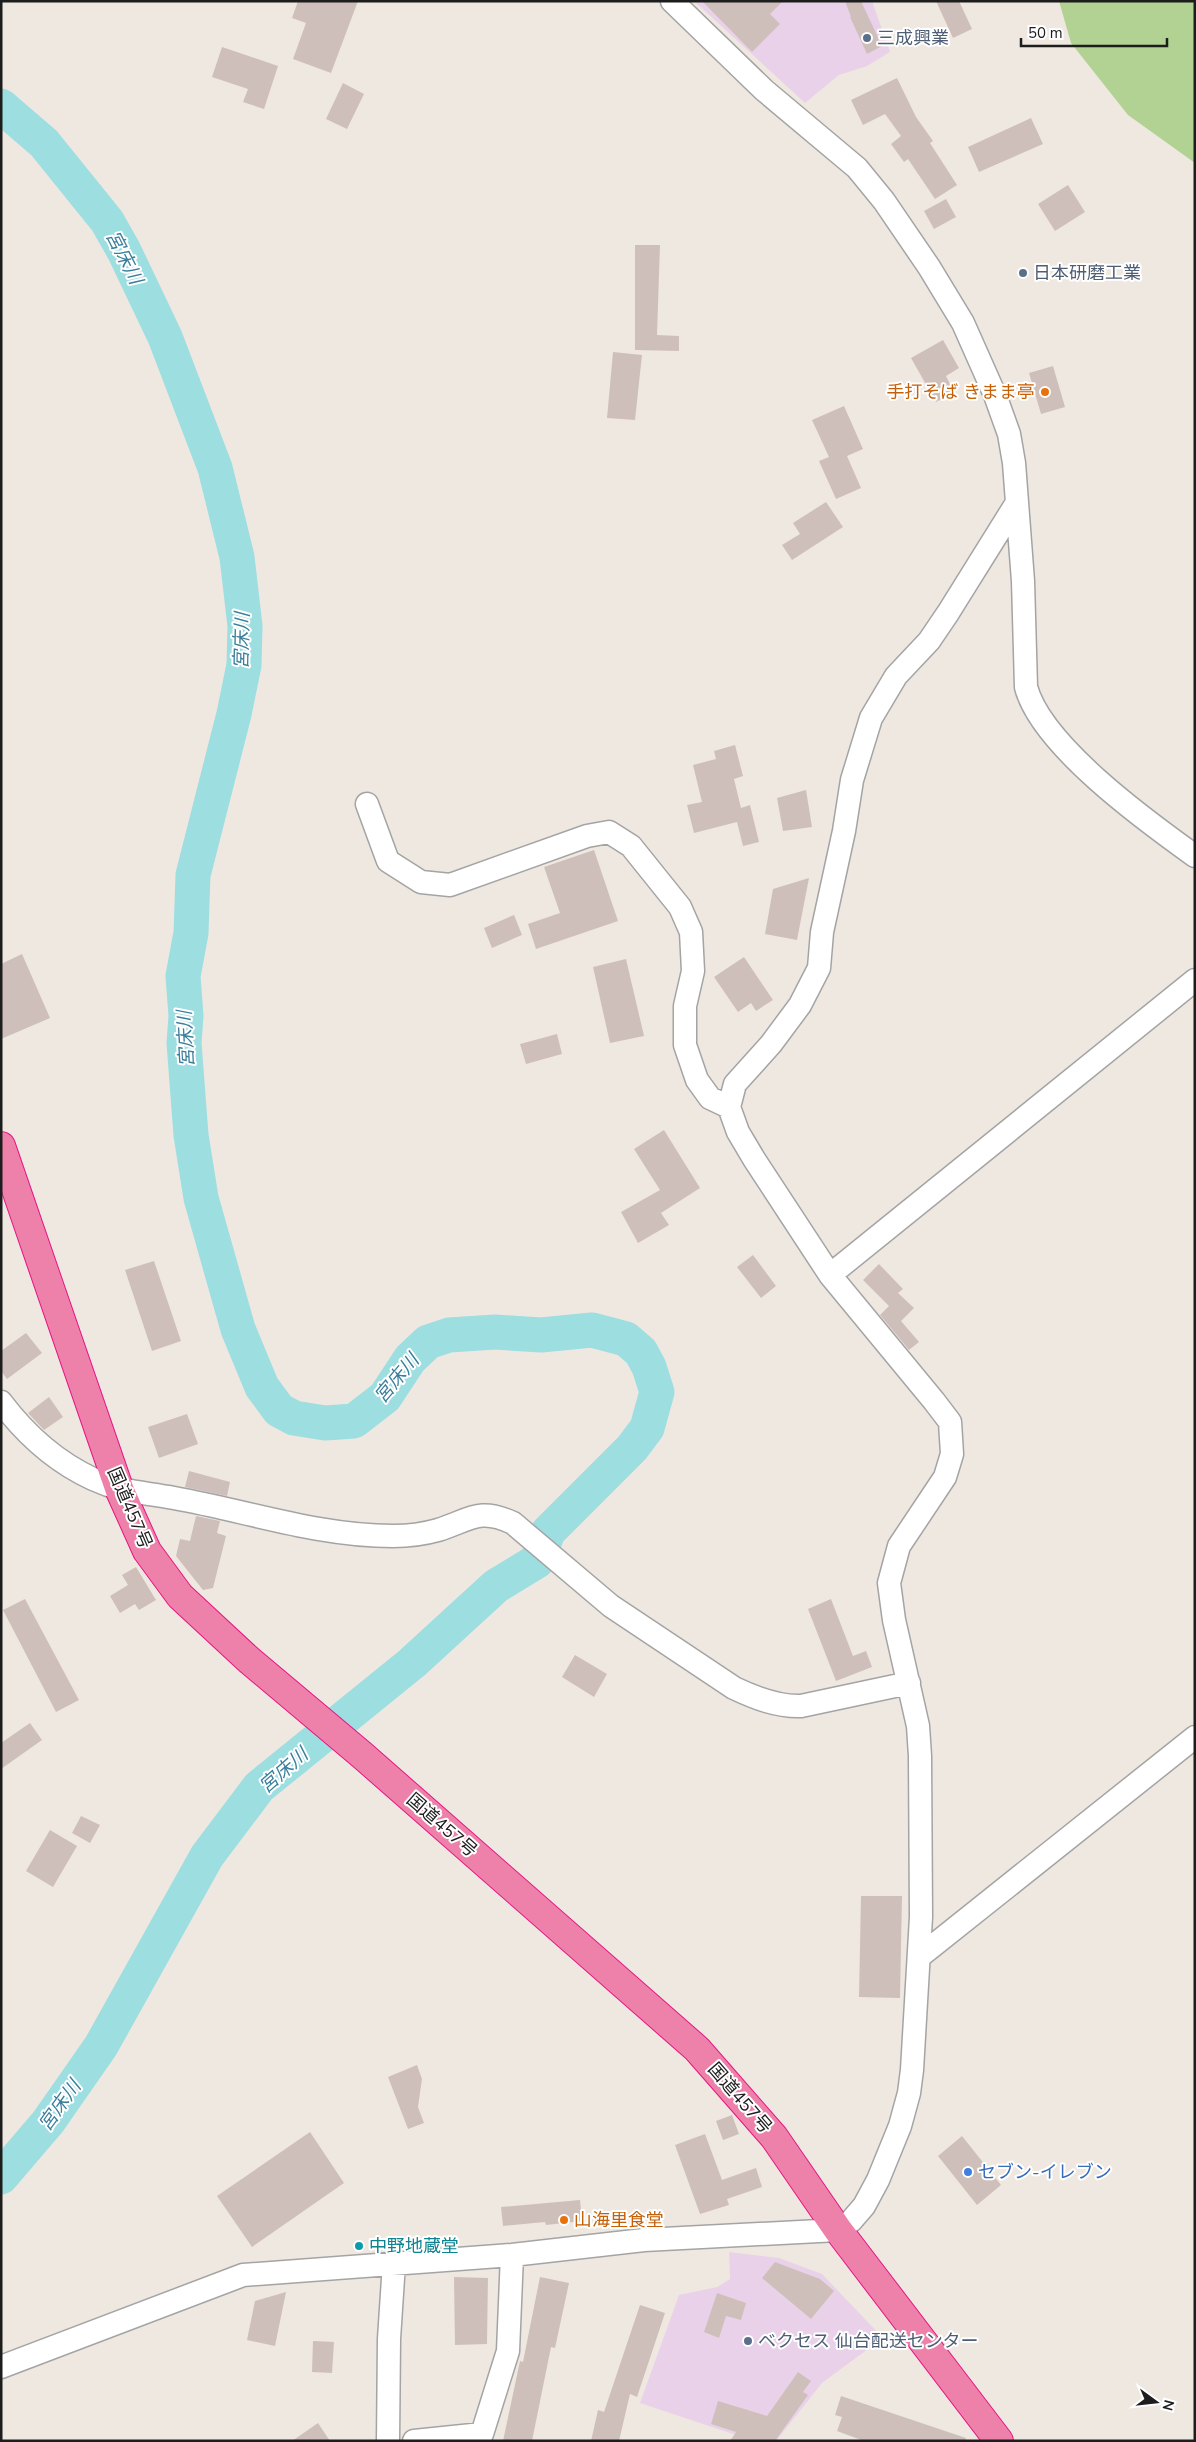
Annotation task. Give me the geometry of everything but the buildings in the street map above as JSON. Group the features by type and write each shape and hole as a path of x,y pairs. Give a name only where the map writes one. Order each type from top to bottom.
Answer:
{"highway":[{"name":"国道457号","path":"1,1146 120,1490 147,1552 180,1596 291,1696 362,1755 697,2050 774,2137 838,2230 999,2441"}],"street":[{"path":"672,1 764,90 857,168 884,201 930,266 962,323 995,394 1009,434 1014,463 1023,582 1026,687 1034,710 1047,728 1085,767 1142,816 1195,856"},
{"path":"1,2367 244,2275 512,2254 654,2239 838,2230 851,2221 864,2206 878,2180 900,2126 909,2094 921,1917 920,1748 909,1683 894,1620 890,1583 899,1546 945,1477 952,1454 950,1422 830,1275 754,1160 738,1132 729,1107 735,1084 771,1044 800,1005 819,968 822,932 844,831 852,780 871,718 882,696 896,676 929,641 948,613 1016,504"},
{"path":"367,804 388,861 421,882 450,885 587,836 609,832 631,846 680,907 691,932 693,972 685,1006 685,1045 697,1080 710,1098 729,1107"},
{"path":"830,1275 1195,980"},
{"path":"1,1402 20,1426 61,1462 120,1490 174,1498 252,1517 360,1535 395,1536 439,1530 477,1515 488,1514 503,1518 519,1529 592,1592 734,1688 751,1696 788,1706 801,1706 909,1683"},
{"path":"918,1958 1195,1738"},
{"path":"414,2441 482,2434 508,2351 512,2254"},
{"path":"388,2441 389,2339 394,2262"}],"shaded area":[{"name":"三成興業","path":"694,1 872,1 890,52 867,66 839,75 805,103"},
{"path":"729,2252 779,2258 822,2274 883,2338 822,2383 776,2441 754,2441 640,2403 679,2295 717,2287 730,2279"}],"green space":[{"path":"1059,1 1195,1 1195,163 1128,115 1071,43"}],"waterway":[{"name":"宮床川","path":"1,106 44,143 107,221 124,251 165,337 215,468 237,557 245,626 244,665 234,714 193,875 191,933 183,976 186,1016 184,1043 191,1135 201,1198 238,1329 262,1387 279,1410 294,1418 325,1423 354,1421 385,1397 410,1359 428,1342 449,1335 495,1332 541,1335 592,1330 626,1339 641,1352 649,1367 657,1392 647,1428 632,1448 548,1532 537,1561 496,1586 412,1663 259,1787 207,1856 101,2046 48,2122 1,2177"}],"place":[{"name":"三成興業","path":"867,38"},
{"name":"日本研磨工業","path":"1023,273"},
{"name":"手打そば きまま亭","path":"1045,392"},
{"name":"セブン-イレブン","path":"968,2172"},
{"name":"山海里食堂","path":"564,2220"},
{"name":"中野地蔵堂","path":"359,2246"},
{"name":"ベクセス 仙台配送センター","path":"748,2341"}]}
